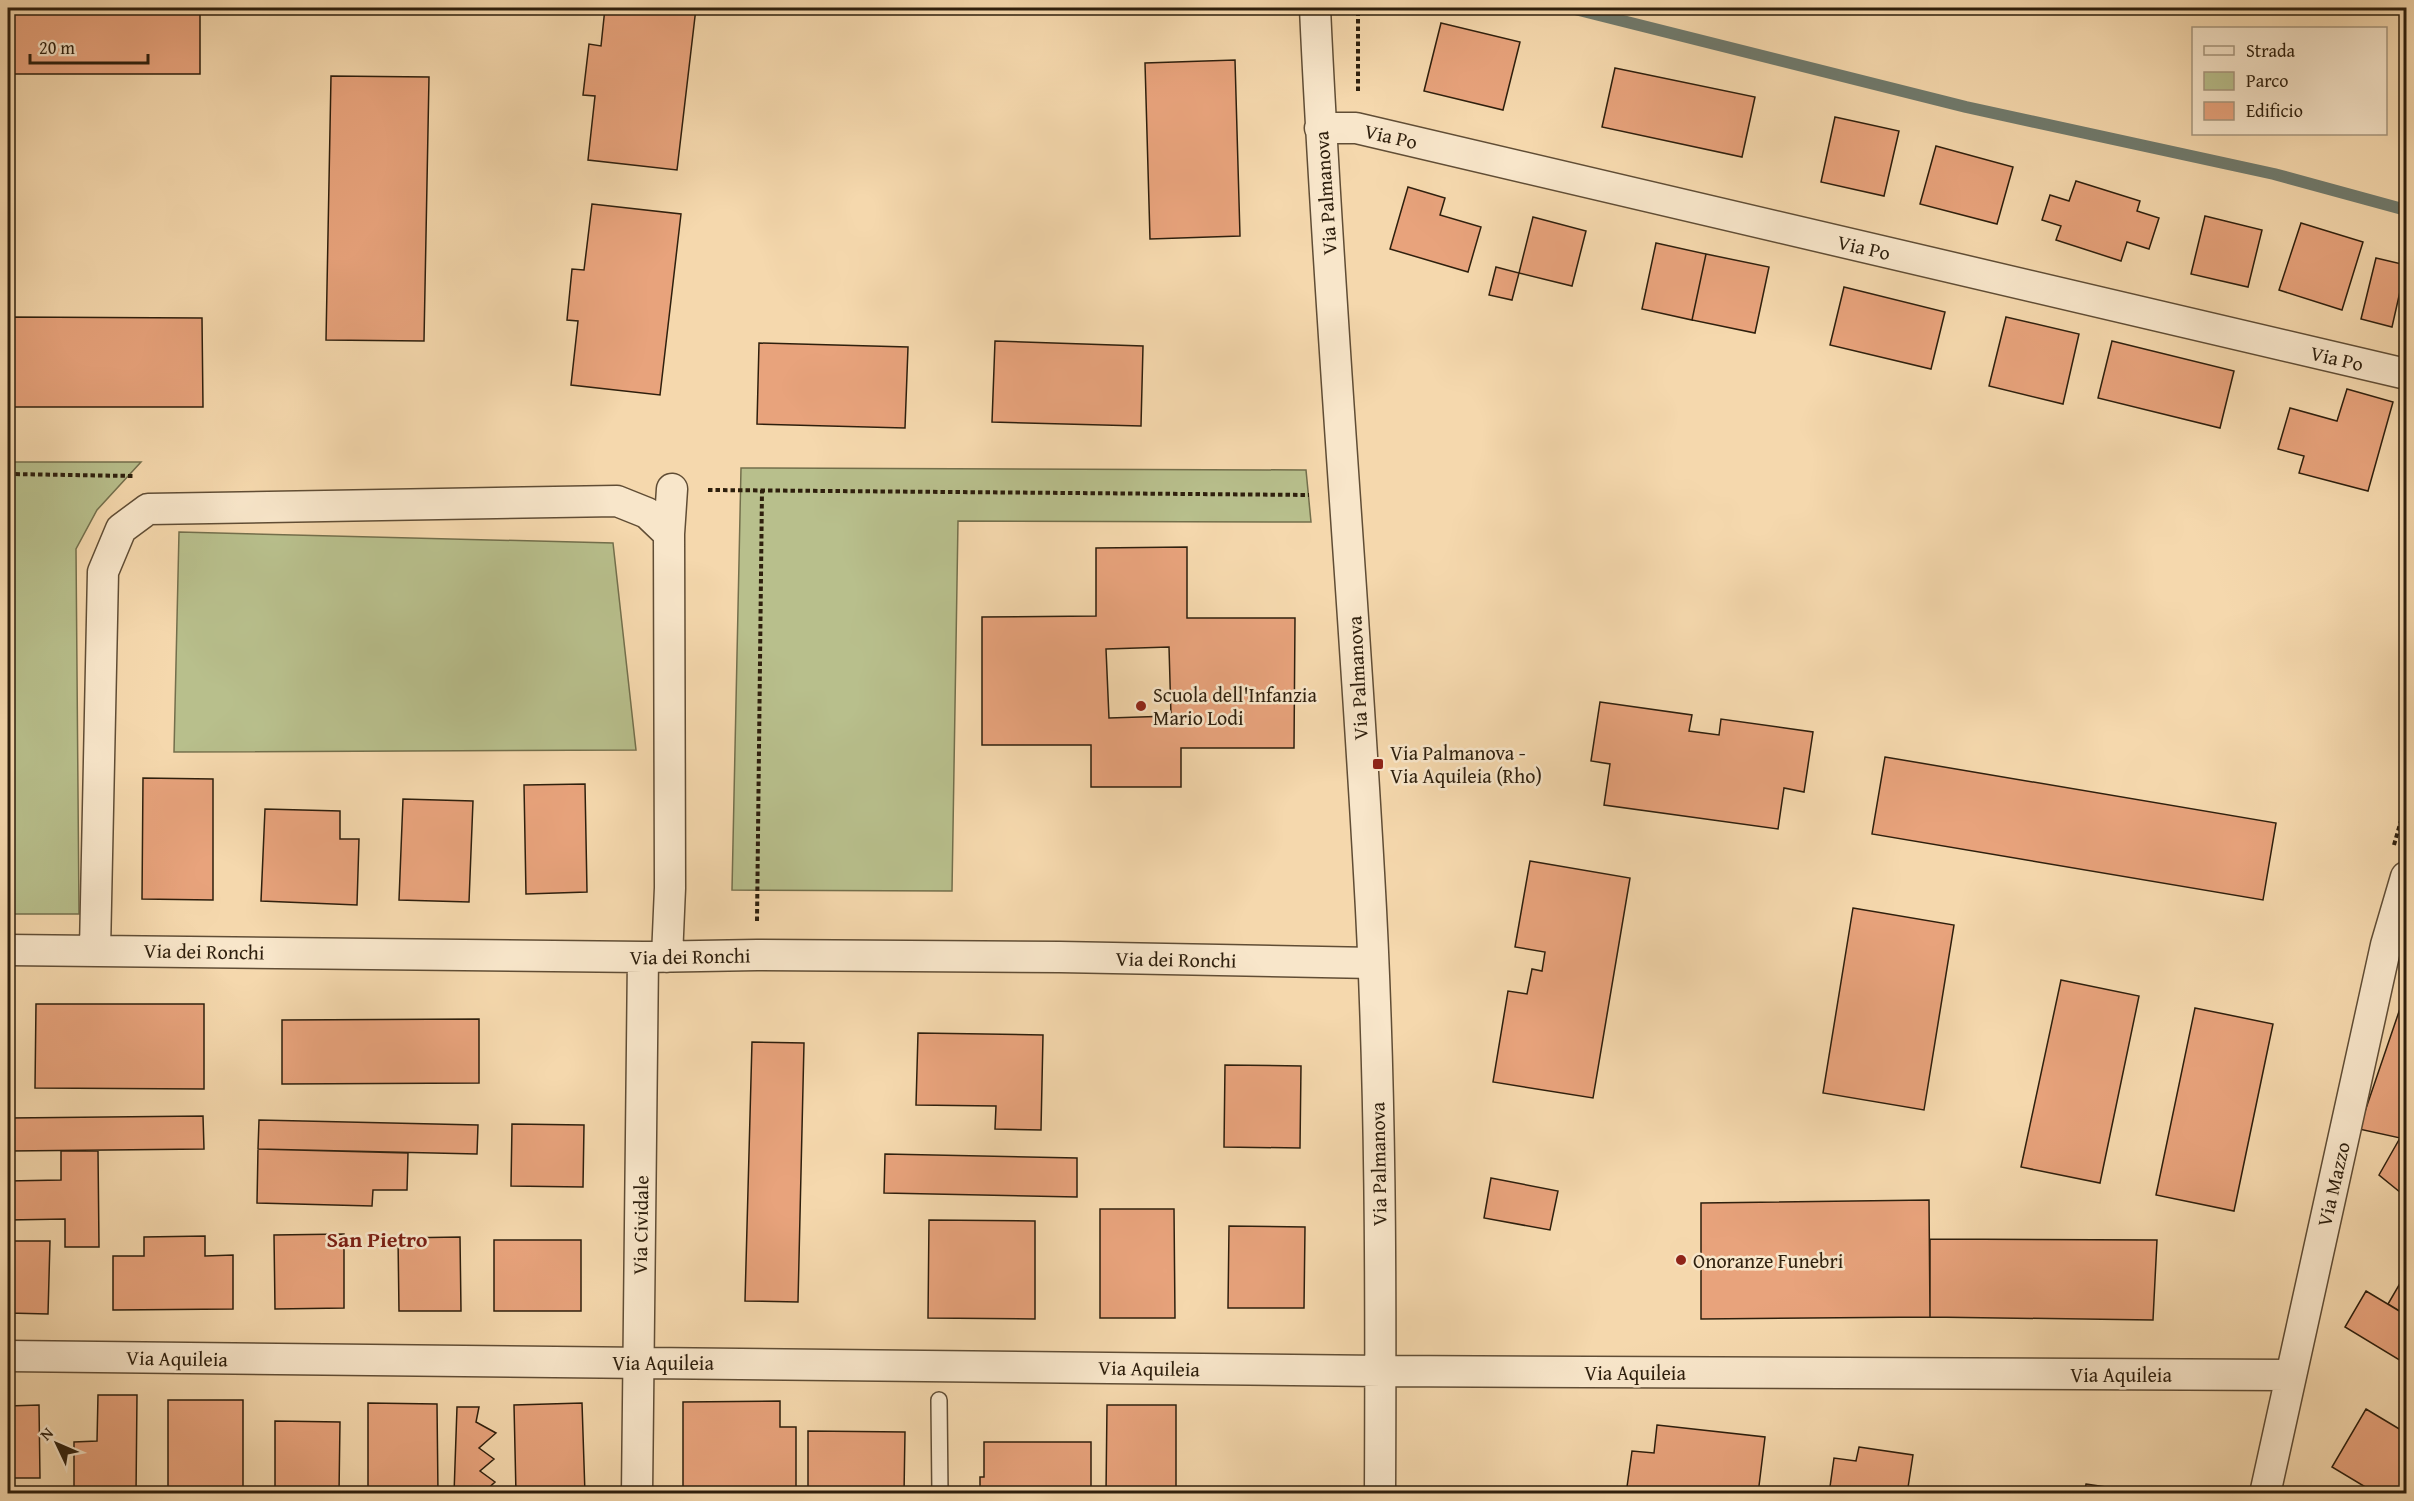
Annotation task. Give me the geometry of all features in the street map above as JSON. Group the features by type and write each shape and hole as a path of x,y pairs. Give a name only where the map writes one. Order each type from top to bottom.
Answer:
{"street":[{"name":"Via Palmanova","path":"1315,8 1320,128 1346,496 1373,963 1381,1371 1380,1494"},
{"name":"Via Po","path":"1320,128 1356,128 2406,374"},
{"name":"Via Cividale","path":"637,1494 638,1362 655,957 670,888 669,534 672,489"},
{"path":"95,950 103,572 121,529 130,522 148,509 617,501 647,513 669,534"},
{"name":"Via Mazzo","path":"2272,1490 2290,1375 2386,945 2406,877"},
{"name":"Via dei Ronchi","path":"8,950 655,957 757,955 1373,963"},
{"name":"Via Aquileia","path":"8,1356 1381,1371 2290,1375"}],"lane":[{"path":"939,1400 940,1494"}],"path":[{"path":"672,489 1346,496"},
{"path":"757,955 762,490"}],"green space":[{"path":"8,462 141,462 97,510 76,549 79,914 8,914"},
{"path":"741,468 1306,470 1311,522 958,521 952,891 732,890"},
{"path":"179,532 613,543 636,750 174,752"}],"building":[{"path":"8,8 200,8 200,74 8,74"},
{"path":"605,8 696,8 677,170 588,160 595,96 583,95 589,44 601,46"},
{"path":"1441,23 1520,42 1503,110 1424,91"},
{"path":"1235,60 1240,236 1150,239 1145,63"},
{"path":"1615,68 1755,97 1742,157 1602,127"},
{"path":"331,76 429,77 424,341 326,340"},
{"path":"1835,117 1899,131 1884,196 1821,182"},
{"path":"1936,146 2013,167 1997,224 1920,204"},
{"path":"2076,181 2140,201 2137,211 2159,218 2149,249 2127,242 2121,261 2056,240 2061,226 2042,220 2050,195 2069,201"},
{"path":"1408,187 1445,198 1440,215 1481,227 1468,272 1390,249"},
{"path":"592,204 681,214 660,395 571,385 578,321 567,320 572,269 584,270"},
{"path":"2205,216 2262,230 2248,287 2191,274"},
{"path":"1533,217 1586,231 1572,286 1519,273"},
{"path":"2301,223 2363,242 2342,310 2279,290"},
{"path":"1656,243 1706,254 1692,320 1642,309"},
{"path":"1706,254 1769,267 1755,333 1692,320"},
{"path":"2376,258 2406,265 2392,327 2361,319"},
{"path":"1496,267 1519,273 1512,300 1489,295"},
{"path":"1844,287 1945,312 1931,369 1830,345"},
{"path":"8,317 202,318 203,407 8,407"},
{"path":"2006,317 2079,334 2063,404 1989,386"},
{"path":"995,341 1143,346 1141,426 992,422"},
{"path":"2112,341 2234,371 2220,428 2098,398"},
{"path":"759,343 908,347 905,428 757,424"},
{"path":"2347,389 2393,402 2368,491 2299,473 2304,456 2278,449 2290,408 2337,421"},
{"path":"1187,547 1187,618 1295,618 1294,748 1181,748 1181,787 1091,787 1091,745 982,745 982,617 1096,616 1096,548","holes":["1169,647 1171,716 1109,718 1106,649"]},
{"path":"1600,702 1692,715 1689,731 1719,735 1721,719 1813,732 1804,792 1784,788 1778,829 1604,805 1610,764 1591,761"},
{"path":"1885,757 2276,823 2263,900 1872,834"},
{"path":"143,778 213,779 213,900 142,899"},
{"path":"585,784 587,892 526,894 524,785"},
{"path":"403,799 473,801 469,902 399,900"},
{"path":"265,809 340,811 340,839 359,839 357,905 261,901"},
{"path":"1530,861 1630,878 1593,1098 1493,1082 1508,991 1527,994 1532,969 1542,971 1545,952 1515,947"},
{"path":"1853,908 1954,925 1924,1110 1823,1093"},
{"path":"2061,980 2139,996 2100,1183 2021,1167"},
{"path":"2406,991 2406,1121 2400,1138 2359,1129"},
{"path":"36,1004 204,1004 204,1089 35,1088"},
{"path":"2195,1008 2273,1024 2234,1211 2156,1195"},
{"path":"479,1019 479,1083 282,1084 282,1020"},
{"path":"918,1033 1043,1035 1041,1130 995,1129 996,1106 916,1105"},
{"path":"752,1042 804,1043 798,1302 745,1301"},
{"path":"1225,1065 1301,1066 1300,1148 1224,1147"},
{"path":"203,1116 204,1149 10,1151 10,1118"},
{"path":"259,1120 478,1125 477,1154 258,1149"},
{"path":"512,1124 584,1125 583,1187 511,1186"},
{"path":"2400,1138 2406,1142 2406,1197 2379,1175"},
{"path":"258,1149 408,1153 407,1190 373,1190 372,1206 257,1203"},
{"path":"61,1151 98,1151 99,1247 65,1247 65,1219 8,1220 8,1181 61,1180"},
{"path":"885,1154 1077,1158 1077,1197 884,1193"},
{"path":"1491,1178 1558,1191 1550,1230 1484,1218"},
{"path":"1929,1200 1930,1317 1701,1319 1701,1203"},
{"path":"1100,1209 1174,1209 1175,1318 1100,1318"},
{"path":"929,1220 1035,1221 1035,1319 928,1318"},
{"path":"1229,1226 1305,1227 1304,1308 1228,1308"},
{"path":"344,1234 344,1308 275,1309 274,1235"},
{"path":"205,1236 205,1256 233,1255 233,1309 113,1310 113,1256 144,1256 144,1237"},
{"path":"460,1237 461,1311 399,1311 398,1238"},
{"path":"1930,1239 2157,1240 2153,1320 1930,1317"},
{"path":"494,1240 581,1240 581,1311 494,1311"},
{"path":"8,1241 50,1241 48,1314 8,1313"},
{"path":"2406,1273 2406,1315 2388,1304"},
{"path":"2366,1291 2406,1315 2406,1364 2345,1327"},
{"path":"98,1395 137,1395 136,1494 74,1494 74,1442 97,1441"},
{"path":"168,1400 243,1400 243,1494 168,1494"},
{"path":"780,1401 780,1427 796,1427 796,1494 683,1494 683,1402"},
{"path":"368,1403 437,1404 438,1494 368,1494"},
{"path":"582,1403 585,1494 516,1494 514,1405"},
{"path":"39,1405 40,1478 8,1478 8,1406"},
{"path":"1107,1405 1176,1405 1176,1493 1106,1493"},
{"path":"457,1407 479,1407 476,1422 496,1433 479,1448 494,1459 480,1471 495,1482 482,1494 454,1494"},
{"path":"2366,1409 2406,1433 2406,1494 2377,1494 2332,1467"},
{"path":"275,1421 340,1422 339,1494 275,1494"},
{"path":"1657,1425 1765,1437 1758,1494 1626,1494 1632,1451 1654,1453"},
{"path":"808,1431 905,1432 904,1494 808,1494"},
{"path":"984,1442 1091,1442 1091,1494 980,1494 980,1477 984,1477"},
{"path":"1859,1447 1913,1455 1907,1494 1829,1494 1834,1458 1856,1461"},
{"path":"2086,1484 2146,1493 2146,1494 2084,1494"}],"waterway":[{"path":"1571,8 1966,107 2274,174 2406,210"}],"place":[{"name":"Scuola dell'Infanzia Mario Lodi","path":"1141,706"},
{"name":"Via Palmanova - Via Aquileia (Rho)","path":"1378,764"},
{"name":"Onoranze Funebri","path":"1681,1260"}],"district":[{"name":"San Pietro","path":"377,1239"}]}
